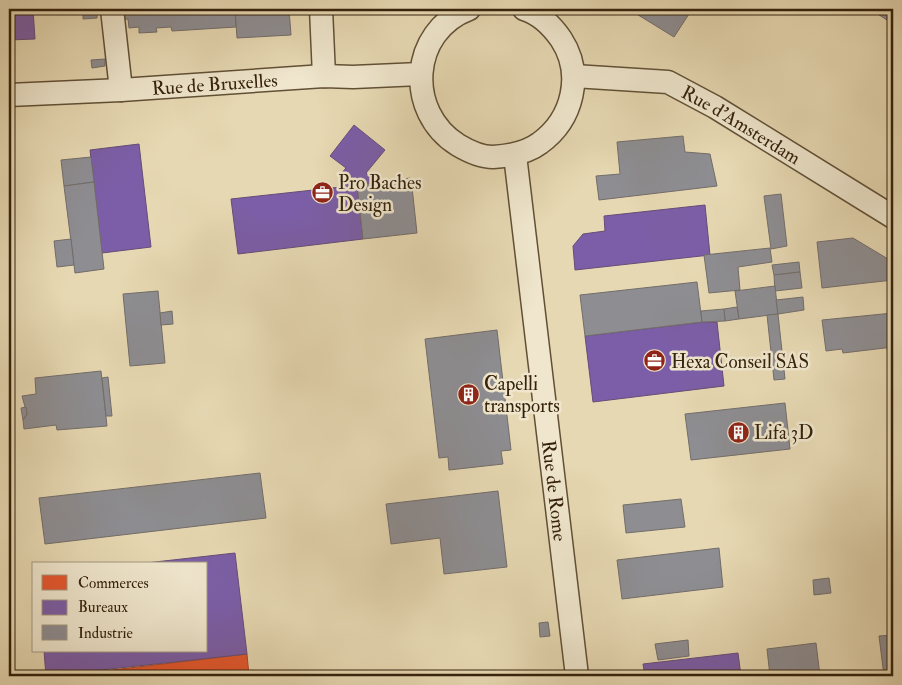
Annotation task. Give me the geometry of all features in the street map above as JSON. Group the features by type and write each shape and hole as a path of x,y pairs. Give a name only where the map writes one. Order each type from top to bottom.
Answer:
{"street":[{"path":"112,9 122,90"},
{"path":"321,9 324,76"},
{"path":"469,9 459,13 440,28 426,50 420,74 422,98 431,120 447,138 467,151 491,157 515,155 539,144 558,126 570,103 574,76 568,50 554,28 533,12 524,9"},
{"name":"Rue de Bruxelles","path":"9,95 122,90 324,76 353,77 420,74"},
{"name":"Rue d'Amsterdam","path":"574,76 668,82 715,107 893,217"},
{"name":"Rue de Rome","path":"515,155 577,676"}],"building: Commerces":[{"path":"247,654 249,676 70,675"}],"building: Bureaux":[{"path":"9,9 33,9 35,39 9,40"},
{"name":"Pro Baches Design","path":"354,125 385,150 366,173 374,179 374,183 357,185 363,239 238,254 231,199 341,187 340,175 346,168 330,156"},
{"path":"139,144 151,247 102,253 90,150"},
{"path":"705,205 710,255 575,270 573,246 583,234 605,231 604,216"},
{"name":"Hexa Conseil SAS","path":"702,322 717,322 724,386 593,402 585,336"},
{"path":"235,553 247,654 46,676 44,652 208,652 208,562 155,562"},
{"path":"738,653 741,676 645,676 643,664"}],"building: Industrie":[{"path":"83,9 97,9 97,18 83,19"},
{"path":"118,9 235,9 236,27 172,31 171,27 156,28 157,32 139,33 139,27 129,28 128,19 119,20"},
{"path":"235,9 289,9 291,35 237,38"},
{"path":"631,9 681,9 689,14 674,37"},
{"path":"870,9 893,9 893,11 887,20"},
{"path":"105,59 105,66 92,68 91,60"},
{"path":"683,136 685,152 710,154 717,186 599,200 596,176 620,174 617,142"},
{"path":"91,157 94,182 64,186 61,160"},
{"path":"411,178 417,233 363,239 357,185"},
{"path":"94,182 104,269 75,273 64,186"},
{"path":"781,194 787,246 771,249 764,196"},
{"path":"853,238 893,262 893,280 822,288 817,242"},
{"path":"71,239 74,265 57,267 54,241"},
{"path":"770,248 772,262 738,267 740,290 709,293 704,255"},
{"path":"799,262 800,272 774,275 772,265"},
{"path":"800,272 802,288 775,291 774,275"},
{"path":"697,282 702,322 585,336 580,295"},
{"path":"775,286 778,314 739,319 735,291"},
{"path":"158,291 165,363 130,366 123,294"},
{"path":"803,297 804,310 778,314 776,300"},
{"path":"737,307 739,319 725,321 724,309"},
{"path":"724,309 725,321 702,322 701,311"},
{"path":"172,311 173,324 161,325 160,313"},
{"path":"893,313 893,347 843,353 842,349 826,351 822,320"},
{"path":"778,314 785,379 774,380 767,315"},
{"name":"Capelli transports","path":"497,330 511,450 501,451 503,464 449,470 448,457 439,458 425,339"},
{"path":"893,347 893,354 888,355 887,348"},
{"path":"101,371 107,426 57,430 56,425 24,429 23,420 27,414 22,396 36,394 35,378"},
{"path":"108,377 112,416 106,416 102,378"},
{"name":"Lifa 3D","path":"785,403 790,449 691,460 685,414"},
{"path":"26,407 27,414 23,420 21,408"},
{"path":"260,473 266,518 45,544 39,498"},
{"path":"498,491 507,567 444,574 440,538 391,544 386,504"},
{"path":"681,499 685,527 626,533 623,505"},
{"path":"719,548 723,587 622,599 617,560"},
{"path":"829,578 831,593 814,595 813,580"},
{"path":"548,622 550,636 540,637 539,623"},
{"path":"893,635 893,676 884,676 879,636"},
{"path":"688,640 689,656 658,660 655,644"},
{"path":"816,643 820,676 770,676 767,649"}],"place":[{"name":"Pro Baches Design","path":"322,193"},
{"name":"Hexa Conseil SAS","path":"655,361"},
{"name":"Capelli transports","path":"468,394"},
{"name":"Lifa 3D","path":"738,432"}]}
